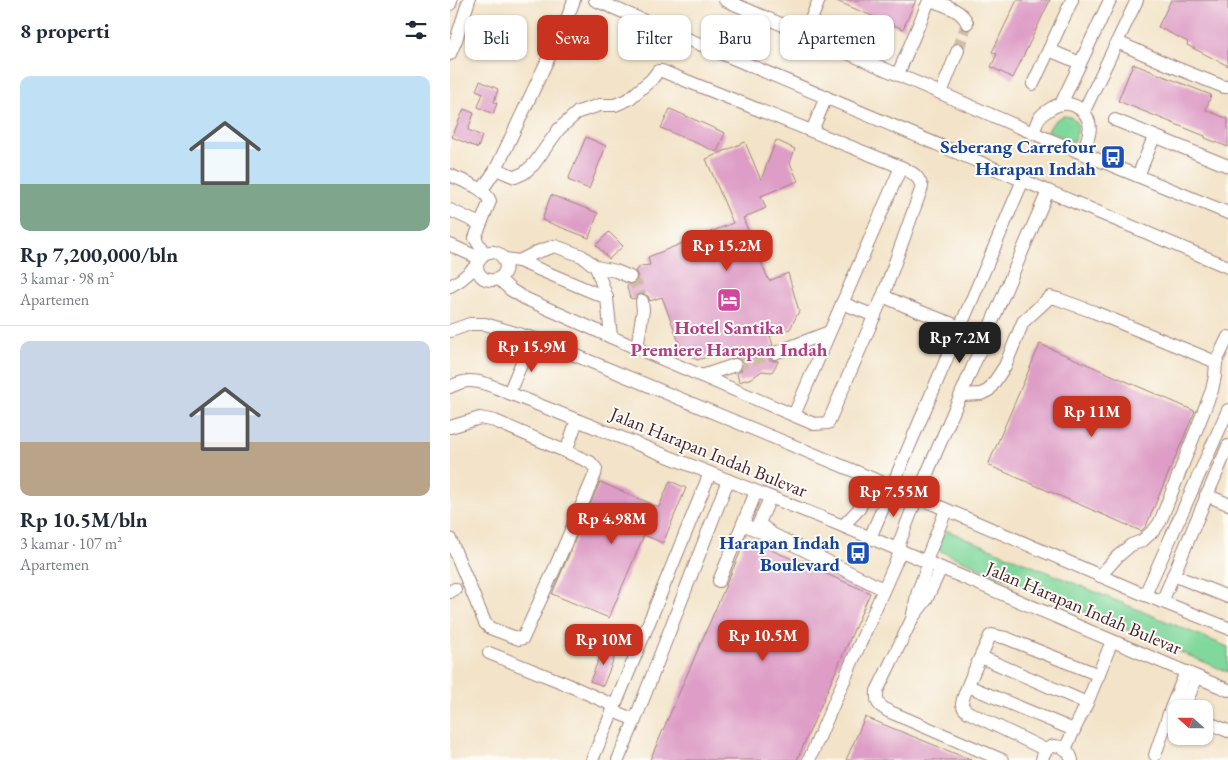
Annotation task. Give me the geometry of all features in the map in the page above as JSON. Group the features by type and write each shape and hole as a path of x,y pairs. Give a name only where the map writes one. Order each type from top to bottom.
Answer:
{"street":[{"path":"450,4 451,0"},
{"path":"450,54 469,0"},
{"path":"482,190 496,169 567,19 574,0"},
{"path":"595,0 1228,267"},
{"path":"725,0 740,3 780,22"},
{"path":"813,15 819,0"},
{"path":"1033,84 1072,0"},
{"path":"1061,104 1110,0"},
{"path":"1084,111 1137,0"},
{"path":"898,74 930,1 952,9 965,17 967,23"},
{"path":"1117,42 1174,67 1228,87"},
{"path":"941,93 958,50"},
{"path":"1049,50 1080,64"},
{"path":"865,60 1032,133 1228,213"},
{"path":"496,169 515,178 524,173 534,164 559,129 578,112 600,105 615,105 629,100 658,71 662,71 901,167 919,178 922,188 883,296 828,423 814,424 611,337 524,298 499,279"},
{"path":"812,132 826,97"},
{"path":"1032,133 1040,118 1050,110 1061,104 1069,104 1084,111 1090,123 1082,153"},
{"path":"1115,120 1228,166"},
{"path":"1138,176 1154,137"},
{"path":"794,416 901,167"},
{"path":"450,175 482,190 490,201 475,238 480,259 478,273 484,279 491,281 499,279 504,274 506,266 504,259 499,253 492,251 480,259 452,284"},
{"path":"870,538 1023,180"},
{"path":"809,760 883,589 917,497 1048,191"},
{"path":"450,210 480,224"},
{"path":"450,245 480,259"},
{"path":"519,261 555,246 582,256 596,267 616,271 630,277"},
{"path":"504,259 519,261 607,298"},
{"path":"596,267 607,298 611,337"},
{"path":"883,296 961,327"},
{"path":"962,395 981,394 989,390 1005,366 1023,322 1050,297 1094,312 1216,362"},
{"path":"637,348 643,310 642,301"},
{"path":"842,303 875,316"},
{"name":"Jalan Harapan Indah Bulevar","path":"450,332 470,324 485,324 532,338 1228,628"},
{"path":"775,353 830,332"},
{"path":"1100,576 1131,545 1142,541 1160,522 1212,390 1216,362 1228,337"},
{"path":"512,387 532,338"},
{"path":"702,376 735,366"},
{"name":"Jalan Harapan Indah Bulevar","path":"450,387 471,381 512,387 578,420 843,526 1228,690"},
{"path":"1145,595 1228,410"},
{"path":"450,427 480,418 486,419 590,462 596,469 523,638 518,639 497,631 484,623 450,539"},
{"path":"566,452 578,420"},
{"path":"1162,602 1228,446"},
{"path":"592,760 710,473"},
{"path":"843,526 859,509 864,498 863,476"},
{"path":"618,760 728,480"},
{"path":"1208,491 1228,496"},
{"path":"1208,491 1228,504"},
{"path":"719,582 756,492"},
{"path":"770,498 759,523 761,526 772,534 883,589"},
{"path":"946,510 932,564 926,600 913,617 877,691 876,698 879,706 888,711 1002,760"},
{"path":"743,524 765,534 772,534"},
{"path":"1173,575 1228,597"},
{"path":"1072,760 1065,748 1052,746 1044,755 970,713 964,709 962,704 965,693 992,635 1006,638 1099,675"},
{"path":"1065,748 1087,703 1112,641"},
{"path":"489,653 562,688 614,708 635,720"},
{"path":"981,657 1087,703"},
{"path":"1181,700 1192,675"},
{"path":"623,686 645,695"},
{"path":"968,686 1074,730"},
{"path":"1213,725 1228,731"},
{"path":"1155,756 1168,728"}],"green space":[{"path":"1064,116 1076,121 1078,128 1074,142 1048,131 1058,118"},
{"path":"946,530 1228,647 1228,672 938,550 940,540"}],"building":[{"path":"834,0 916,0 903,29 894,25 894,15 870,15"},
{"path":"1017,0 1050,0 1013,78 991,67 997,54 992,52"},
{"path":"1171,0 1228,0 1228,66 1187,45 1188,42 1158,27"},
{"path":"1133,64 1211,95 1206,110 1228,119 1228,147 1118,101"},
{"path":"480,81 498,89 494,102 497,103 493,114 478,107 483,93 476,90"},
{"path":"464,109 474,113 468,130 482,136 478,148 452,137"},
{"path":"670,109 725,133 717,152 661,128"},
{"path":"586,137 606,146 589,189 568,180"},
{"name":"Hotel Santika Premiere Harapan Indah","path":"776,140 795,149 790,163 798,181 761,196 766,208 743,218 769,281 788,273 799,311 790,329 770,336 773,345 768,348 767,355 770,360 778,361 772,372 762,371 752,378 739,382 737,373 741,371 743,366 740,359 736,357 730,358 725,352 697,360 682,350 662,297 650,301 648,296 642,293 634,299 630,298 627,288 628,285 634,284 637,281 638,276 635,271 641,266 650,265 648,257 733,223 706,159 745,142 761,180"},
{"path":"551,195 598,213 589,238 542,220"},
{"path":"609,232 623,246 609,259 596,245"},
{"path":"1040,344 1195,411 1146,526 1141,531 988,465"},
{"path":"670,481 686,488 663,543 644,535 609,618 552,594 600,482 659,507"},
{"path":"746,539 870,593 797,760 650,760"},
{"path":"604,646 617,651 603,686 590,681"},
{"path":"865,717 971,760 846,760"}],"tunnel":[{"path":"958,50 967,23"},
{"path":"630,277 637,286 642,301"},
{"path":"735,365 775,353"}],"place":[{"name":"Seberang Carrefour Harapan Indah","path":"1113,157"},
{"name":"Hotel Santika Premiere Harapan Indah","path":"729,300"},
{"name":"Harapan Indah Boulevard","path":"858,553"}]}
